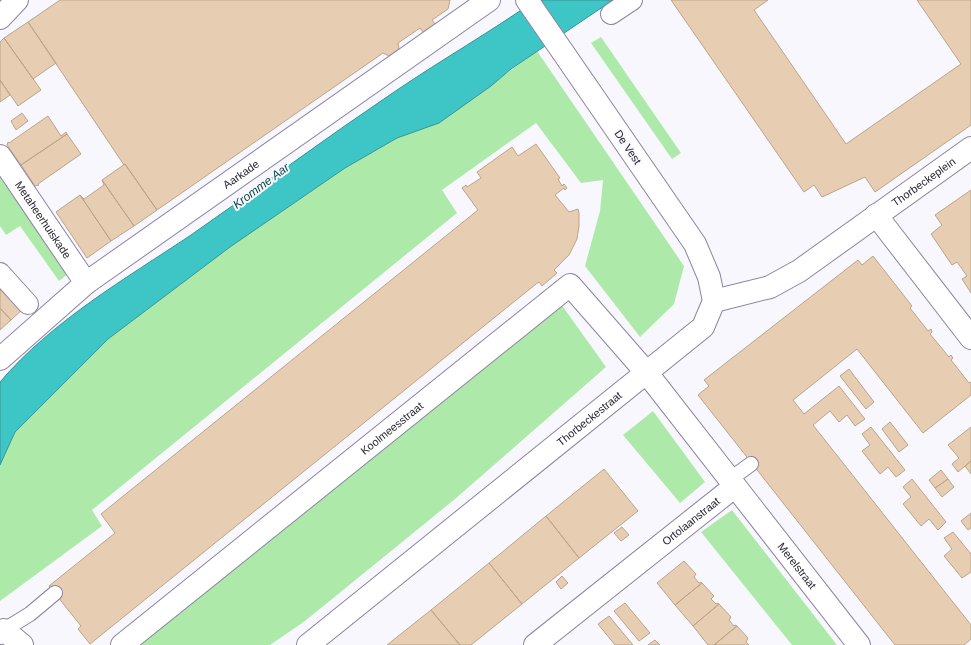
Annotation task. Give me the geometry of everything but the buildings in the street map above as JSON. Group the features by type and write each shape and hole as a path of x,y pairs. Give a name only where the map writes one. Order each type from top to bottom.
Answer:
{"street":[{"path":"0,18 17,0"},
{"name":"Aarkade","path":"0,359 86,283 489,0"},
{"name":"De Vest","path":"527,0 695,244 709,277 714,301"},
{"path":"611,14 632,0"},
{"name":"Thorbeckeplein","path":"876,216 971,148"},
{"name":"Metaheerhuiskade","path":"0,156 86,283"},
{"path":"714,301 770,287 799,271 876,216 971,338"},
{"path":"0,273 28,304"},
{"name":"Koolmeesstraat","path":"122,645 570,285 646,372"},
{"name":"Thorbeckestraat","path":"308,645 703,327 714,301"},
{"path":"646,372 731,484"},
{"name":"Ortolaanstraat","path":"535,645 731,484"},
{"name":"Merelstraat","path":"731,484 859,645"},
{"path":"2,631 22,645"}],"lane":[{"path":"731,484 751,464"},
{"path":"2,631 30,614 55,593"}],"green space":[{"path":"601,37 681,153 672,159 591,43"},
{"path":"537,51 684,266 674,304 640,337 585,266 600,211 603,180 581,183 536,123 442,190 457,213 92,510 102,526 0,601 0,465 15,432 108,339 230,247 345,168 397,138 439,123"},
{"path":"0,178 68,274 59,281 20,226 6,235 0,226"},
{"path":"561,304 606,367 455,499 305,621 270,645 136,645"},
{"path":"653,411 705,482 680,503 623,435"},
{"path":"732,510 837,645 792,645 701,532"}],"water":[{"name":"Kromme Aar","path":"536,0 613,0 511,69 491,86 439,123 397,138 345,168 230,247 108,339 15,432 0,465 0,382 42,339 90,302 191,235 371,108"}]}
